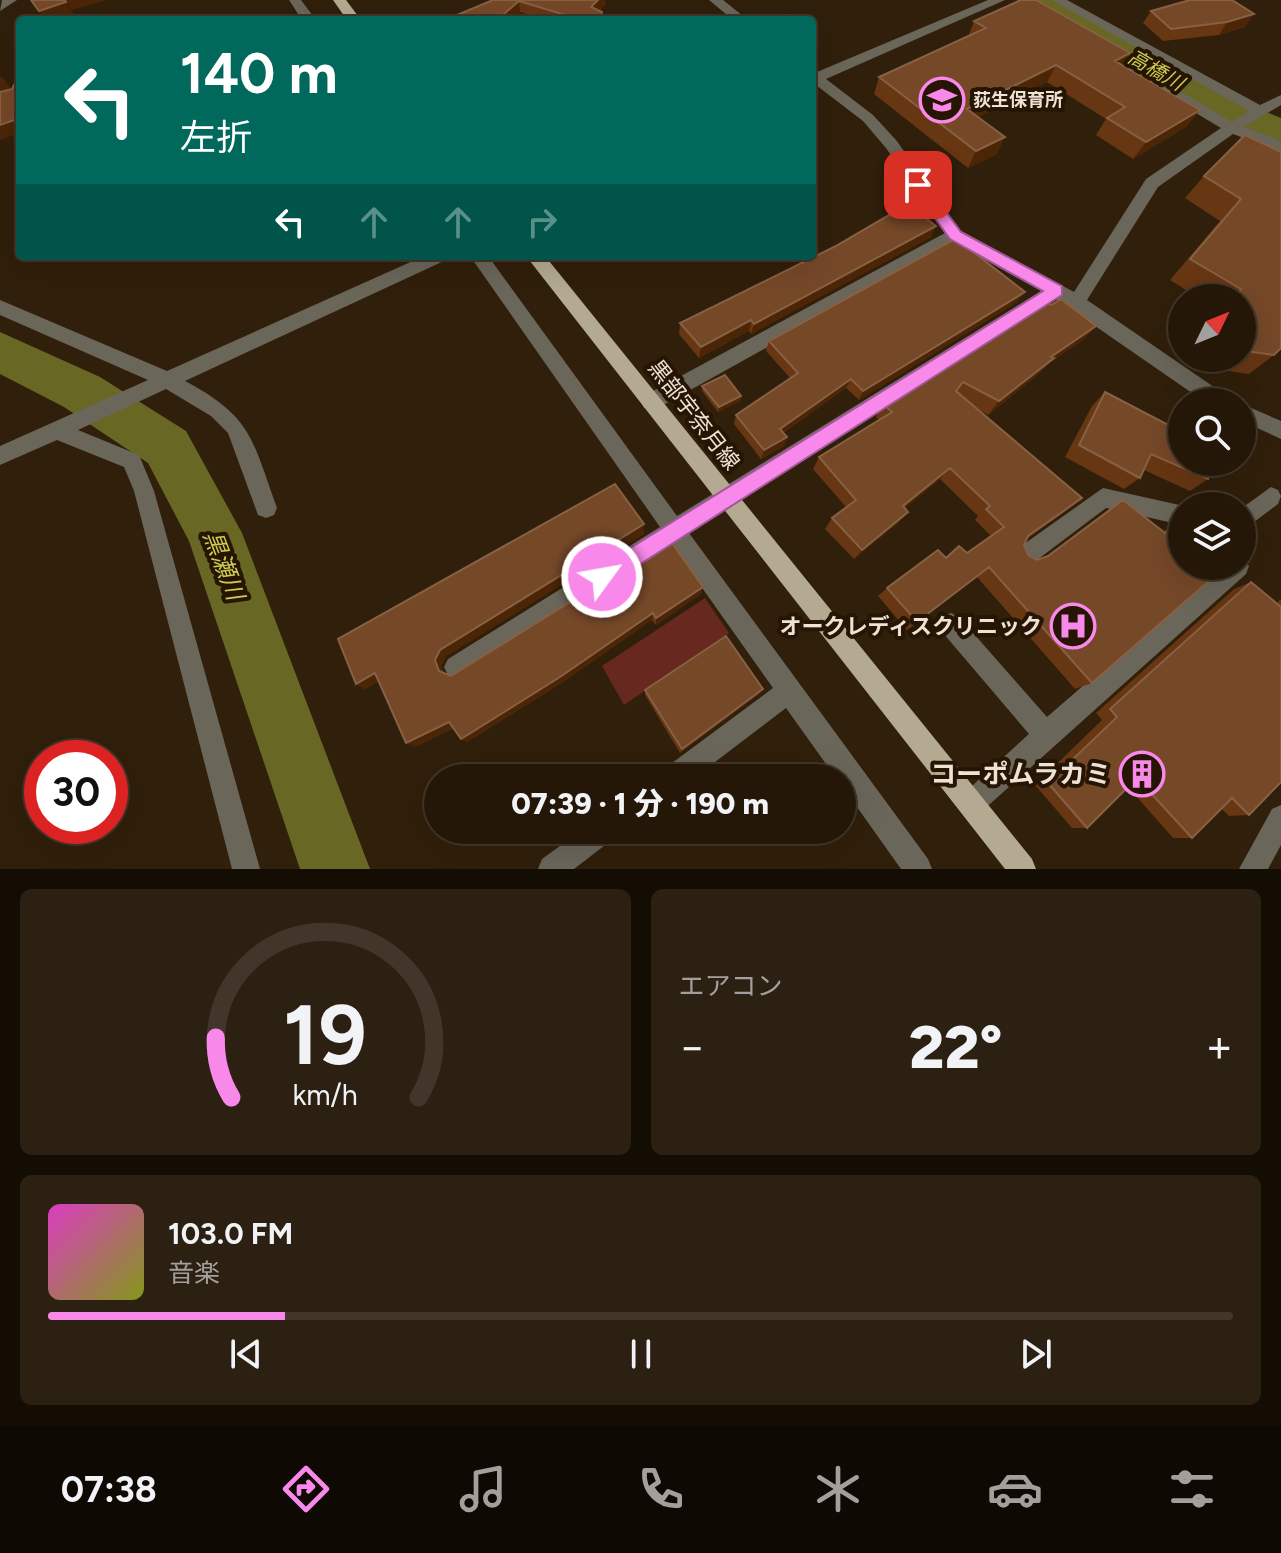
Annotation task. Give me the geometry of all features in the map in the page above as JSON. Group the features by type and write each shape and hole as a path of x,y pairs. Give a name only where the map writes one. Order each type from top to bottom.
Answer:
{"main road":[{"name":"黒部宇奈月線","path":"538,260 1022,869"}],"street":[{"path":"0,7 11,0"},
{"path":"715,0 736,16"},
{"path":"816,75 999,0"},
{"path":"1058,0 1260,111"},
{"path":"1083,40 1232,128 1281,147"},
{"path":"816,78 876,127 955,235 1077,302 1200,388"},
{"path":"1077,302 1152,183 1232,128 1281,99"},
{"path":"651,402 955,235"},
{"path":"0,456 83,421 145,389 431,260"},
{"path":"482,260 918,869"},
{"path":"456,667 728,499 1056,290"},
{"path":"0,307 165,380 203,401 236,428 266,508"},
{"path":"1256,418 1281,430"},
{"path":"58,431 132,461 148,506 246,869"},
{"path":"1256,509 1271,497"},
{"path":"1025,556 1103,498 1168,512"},
{"path":"971,804 1222,580"},
{"path":"951,625 1046,735"},
{"path":"692,764 789,691"},
{"path":"1253,869 1281,818"},
{"path":"552,869 585,844"}],"shaded area":[{"path":"705,598 729,633 624,705 602,666"}],"building":[{"path":"31,0 65,0 66,2 39,11"},
{"path":"493,0 598,0 591,7 602,12 600,16 569,16 519,1 502,16 454,16"},
{"path":"1021,0 1036,0 1130,53 1115,61 1200,110 1146,142 1107,118 1125,107 1056,65 967,109 1005,137 976,151 879,77 986,28 974,21"},
{"path":"1190,0 1232,0 1254,14 1227,22 1171,29 1151,11"},
{"path":"16,86 16,119 0,125 0,92"},
{"path":"1245,135 1281,152 1281,348 1274,355 1256,352 1256,284 1232,284 1190,259 1241,199 1204,176"},
{"path":"908,204 936,226 754,324 751,320 701,347 680,323 808,260 816,260 816,256"},
{"path":"953,240 963,244 1025,292 863,391 851,379 780,429 787,437 764,450 736,415 798,373 769,341"},
{"path":"1061,299 1096,326 1051,357 1054,358 999,401 963,382 956,391 1082,498 1028,536 1024,545 1028,555 1037,560 1048,556 1123,500 1165,533 1168,531 1168,580 1210,580 1092,683 989,567 917,622 887,588 938,550 946,558 959,546 967,553 1004,527 986,509 990,506 950,468 903,506 908,512 862,550 832,518 856,500 819,457 892,412 883,404 1046,301 1051,305"},
{"path":"725,375 741,396 719,407 702,386"},
{"path":"1105,392 1168,425 1168,461 1151,454 1140,478 1079,445"},
{"path":"615,484 644,524 440,650 435,660 439,671 451,676 659,547 661,550 672,543 703,587 656,618 653,613 560,677 461,739 449,722 406,743 375,673 356,684 338,639"},
{"path":"1251,582 1281,607 1281,782 1249,815 1232,798 1192,838 1137,778 1087,828 1048,783 1117,717 1110,709"},
{"path":"726,636 763,689 682,749 645,690"}],"waterway":[{"name":"高橋川","path":"1034,0 1217,105 1281,133"},
{"name":"黒瀬川","path":"0,351 82,392 167,447 214,533 335,869"}],"place":[{"name":"荻生保育所","path":"942,100"},
{"name":"オークレディスクリニック","path":"1073,626"},
{"name":"コーポムラカミ","path":"1142,774"}],"route":[{"path":"602,577 1056,290 955,235 918,185"}]}
